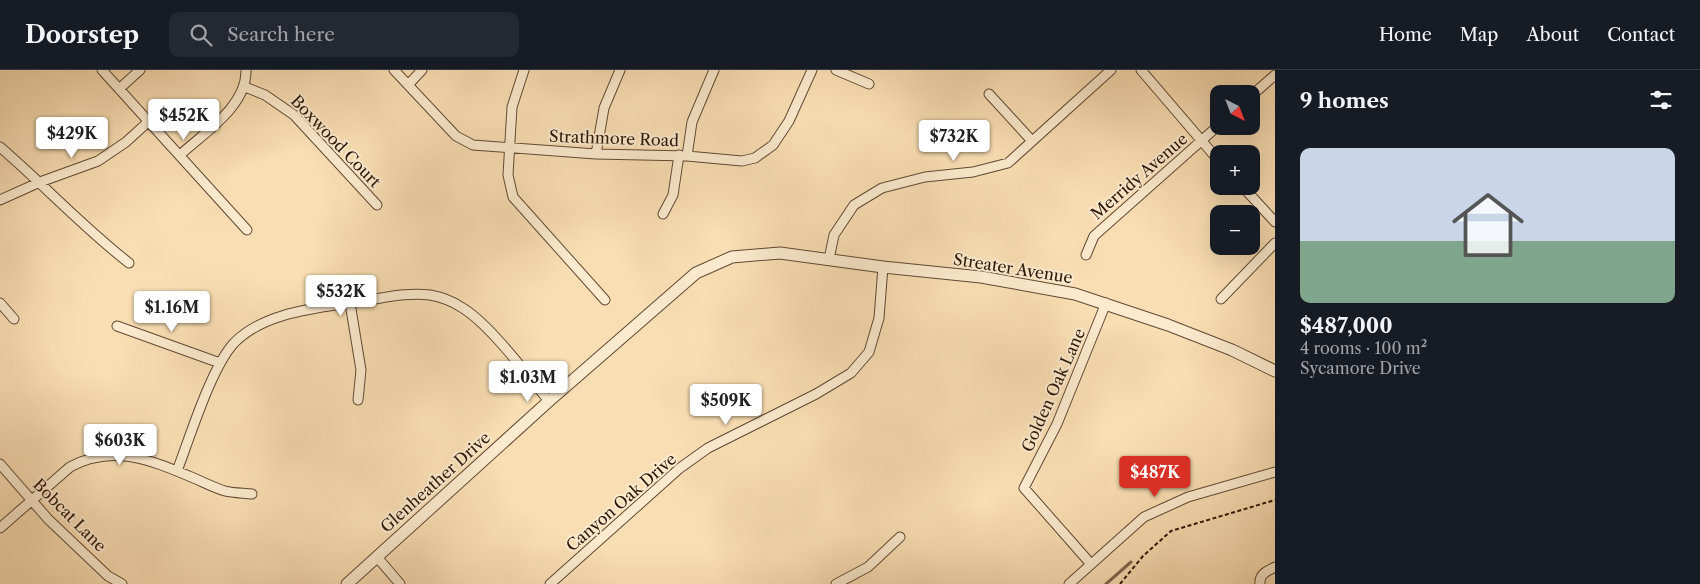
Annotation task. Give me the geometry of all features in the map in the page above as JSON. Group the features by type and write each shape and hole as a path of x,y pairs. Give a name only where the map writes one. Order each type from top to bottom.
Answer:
{"street":[{"path":"102,70 247,230"},
{"path":"119,88 140,70"},
{"path":"180,155 236,103 245,86 246,70"},
{"name":"Strathmore Road","path":"394,70 456,136 480,147 596,154 683,156 734,162 755,158 768,150 789,121 812,70"},
{"path":"408,85 422,70"},
{"path":"524,70 512,107 508,175 513,198 604,300"},
{"path":"596,154 604,108 620,70"},
{"path":"663,214 673,195 692,122 714,70"},
{"path":"836,70 869,84"},
{"path":"829,260 834,235 854,205 882,188 925,177 973,172 1008,163 1111,70"},
{"path":"1142,70 1210,152"},
{"path":"1260,88 1275,75"},
{"name":"Boxwood Court","path":"245,86 265,95 294,115 377,205"},
{"path":"989,94 1032,141"},
{"path":"0,200 40,182 98,162 126,142 149,121"},
{"name":"Merridy Avenue","path":"1086,255 1094,236 1210,134"},
{"path":"0,147 40,182 90,232 128,263"},
{"path":"1250,195 1275,222"},
{"path":"1221,299 1275,243"},
{"name":"Streater Avenue","path":"732,257 780,253 883,267 981,277 1075,294 1106,303 1232,350 1275,372"},
{"name":"Glenheather Drive","path":"347,584 549,401 696,273 732,257"},
{"name":"Canyon Oak Drive","path":"550,584 680,468 708,448 816,394 851,373 869,352 879,318 883,267"},
{"path":"177,471 220,363 239,339 249,330 290,314 406,294 429,295 446,299 462,307 477,319 549,401"},
{"path":"0,303 14,319"},
{"path":"350,303 361,370 358,400"},
{"name":"Golden Oak Lane","path":"1090,563 1024,488 1057,424 1106,303"},
{"path":"117,326 220,363"},
{"path":"0,528 70,467 84,460 102,456 120,454 138,458 177,471 224,491 252,494"},
{"name":"Bobcat Lane","path":"0,464 32,500 108,576 122,584"},
{"path":"1069,584 1124,533 1152,513 1188,497 1275,472"},
{"path":"836,584 868,567 900,538"},
{"path":"376,557 400,584"},
{"path":"1260,582 1264,572 1275,567"}],"path":[{"path":"1120,584 1143,556 1171,531 1275,500"}],"waterway":[{"path":"1106,584 1131,562"}]}
